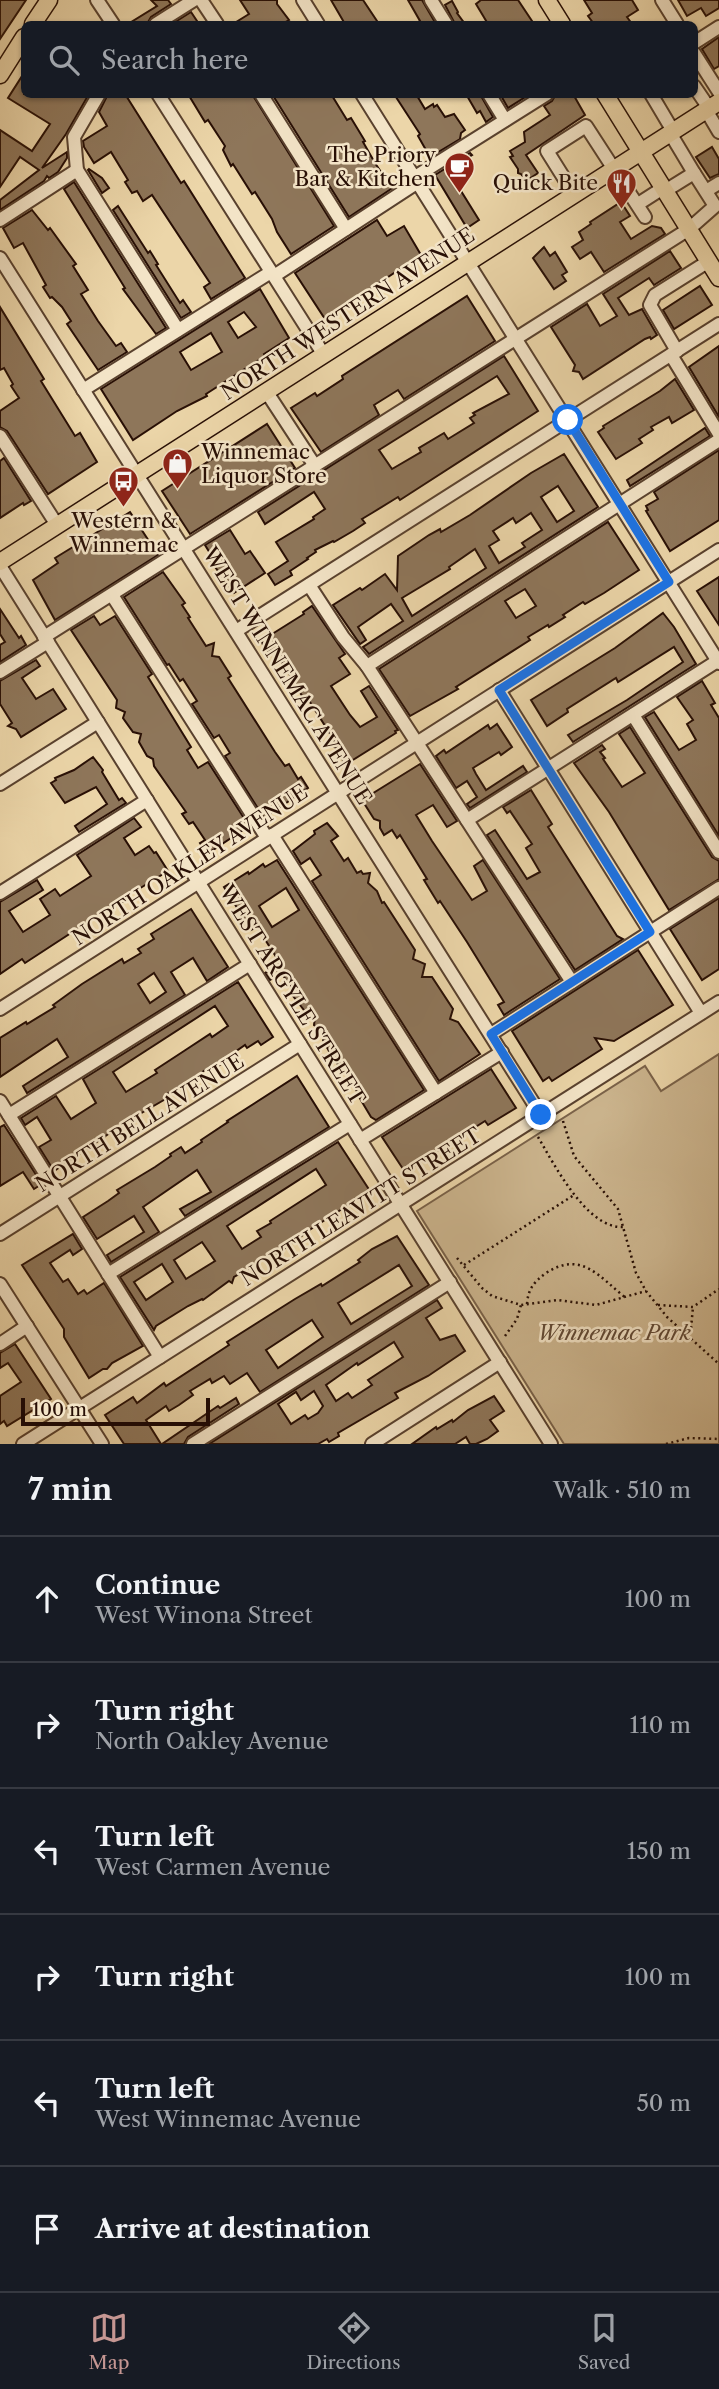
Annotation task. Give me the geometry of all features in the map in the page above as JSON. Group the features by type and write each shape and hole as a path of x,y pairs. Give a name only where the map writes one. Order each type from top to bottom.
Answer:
{"main road":[{"path":"35,21 49,0"},
{"path":"547,0 560,21"},
{"path":"0,75 21,42"},
{"path":"607,98 719,278"},
{"name":"NORTH WESTERN AVENUE","path":"0,564 711,107"}],"street":[{"path":"97,0 111,21"},
{"path":"161,21 194,0"},
{"path":"201,0 215,21"},
{"path":"303,0 316,21"},
{"path":"431,0 444,21"},
{"path":"662,0 675,21"},
{"path":"698,41 719,27"},
{"path":"698,58 719,92"},
{"path":"698,90 711,107 719,132"},
{"path":"97,98 74,137 76,170 178,330"},
{"path":"161,98 324,355"},
{"path":"264,98 346,229"},
{"path":"365,98 719,661 467,820"},
{"path":"491,98 505,120"},
{"path":"83,390 346,229 541,98"},
{"path":"0,673 112,595 689,229 715,206 653,98"},
{"path":"574,194 547,150 586,126 645,217"},
{"path":"0,220 76,170"},
{"path":"638,204 694,173"},
{"path":"706,191 719,183"},
{"name":"WEST WINNEMAC AVENUE","path":"0,258 541,1115"},
{"path":"367,666 717,444 650,305 654,295 709,261"},
{"path":"236,631 719,324"},
{"path":"267,391 314,466"},
{"path":"0,436 57,526"},
{"name":"NORTH OAKLEY AVENUE","path":"0,1009 719,550"},
{"name":"WEST ARGYLE STREET","path":"0,564 500,1362 546,1442"},
{"path":"309,585 343,637 367,666 572,982"},
{"path":"112,595 436,1093"},
{"path":"499,690 701,1013"},
{"path":"633,715 719,852"},
{"path":"0,784 97,722"},
{"path":"0,893 147,800"},
{"path":"491,1034 719,888"},
{"path":"9,1115 250,964"},
{"name":"NORTH LEAVITT STREET","path":"23,1444 719,1002"},
{"name":"NORTH BELL AVENUE","path":"0,1234 300,1044"},
{"path":"360,1140 502,1052"},
{"path":"0,1101 160,1357"},
{"path":"108,1274 350,1124"},
{"path":"193,1444 450,1282"},
{"path":"0,1284 102,1444"},
{"path":"0,1344 27,1326"},
{"path":"372,1444 500,1362"}],"path":[{"path":"563,1121 574,1156 618,1209 636,1273 646,1292 690,1339 719,1364"},
{"path":"538,1137 582,1206 609,1224 623,1227"},
{"path":"464,1265 574,1195"},
{"path":"457,1258 492,1296 521,1305 557,1300 596,1305 646,1292"},
{"path":"527,1304 531,1286 552,1269 568,1263 596,1272 626,1298"},
{"path":"657,1305 693,1307 719,1289"},
{"path":"505,1336 517,1319 521,1305"},
{"path":"690,1339 693,1307"},
{"path":"711,1355 719,1357"},
{"path":"666,1444 689,1438 719,1439"}],"green space":[{"name":"Winnemac Park","path":"719,1054 719,1444 564,1444 417,1211 645,1066 661,1091"}],"building":[{"path":"0,0 26,0 0,39"},
{"path":"151,0 168,0 171,4 149,21 133,21 157,6"},
{"path":"240,0 277,0 289,20 238,21 249,14"},
{"path":"331,0 363,0 377,21 343,21"},
{"path":"408,0 422,0 434,21 420,21"},
{"path":"481,0 518,0 532,21 486,21 476,4"},
{"path":"584,0 632,0 638,10 627,17 630,21 592,21 588,16 592,13"},
{"path":"678,0 719,0 719,8 706,16 701,8 687,16"},
{"path":"452,1 463,21 453,21 445,5"},
{"path":"191,12 197,21 177,21"},
{"path":"719,37 719,66 714,69 702,49"},
{"path":"21,78 21,98 87,98 42,168 67,152 67,158 58,172 49,178 47,176 44,181 0,210 0,200 39,170 20,157 0,187 0,130 32,151 50,124 8,98"},
{"path":"106,98 128,98 245,278 211,299 204,287 210,283 152,195 143,201 137,191 132,193 125,182 128,180 111,152 94,163 84,147 83,141 107,126 99,112"},
{"path":"190,98 254,98 334,226 291,254 255,192 252,194 233,164 231,166 223,150 225,146 208,120 205,122"},
{"path":"275,98 333,98 347,120 351,118 375,163 394,187 349,217"},
{"path":"397,98 418,98 425,109 433,104 434,107 437,105 445,117 454,114 465,130 460,139 430,157 418,136 420,134"},
{"path":"468,98 482,98 493,117 486,122 480,111 477,113"},
{"path":"502,98 524,98 508,108"},
{"path":"554,98 575,98 585,115 526,155 538,173 526,181 518,173 510,151 525,142 524,132 550,115 544,106"},
{"path":"712,147 719,159 719,174 710,178 696,157"},
{"path":"470,153 472,155 448,170 479,220 467,228 435,175"},
{"path":"89,169 102,178 109,188 102,193"},
{"path":"74,182 166,328 156,334 123,289 125,288 64,189"},
{"path":"621,202 630,216 620,222 631,239 652,226 661,228 665,234 604,272 591,252 580,259 572,247 583,240 579,232"},
{"path":"118,206 148,253 150,251 180,303 183,300 191,312 181,318 113,210"},
{"path":"32,210 48,230 50,228 76,264 73,266 88,290 81,294 98,321 116,346 121,343 127,352 98,370 67,324 71,321 62,307 50,298 43,287 46,285 23,243 14,248 3,228"},
{"path":"377,220 387,236 404,226 421,255 325,319 295,273"},
{"path":"544,247 550,256 555,252 567,272 562,275 566,281 554,289 533,258"},
{"path":"670,251 681,268 654,285 649,278 618,298 629,315 642,309 657,335 645,339 583,379 579,372 573,371 575,365 551,327 587,304 600,326 617,316 603,294"},
{"path":"700,286 712,305 674,329 663,310"},
{"path":"260,289 289,338 206,394 207,396 177,411 133,440 101,389","holes":["244,312 256,327 238,338 228,322","211,333 222,352 191,370 180,352"]},
{"path":"467,296 495,341 404,399 398,390 374,405 379,415 321,452 291,408 315,393 317,396 343,379 342,376"},
{"path":"0,307 75,436 80,433 97,462 48,494 7,431 0,427 0,411 19,398 4,368 0,370"},
{"path":"719,346 719,417 689,367"},
{"path":"504,356 538,411 400,500 398,497 362,519 365,523 353,531 315,550 308,559 290,571 292,575 275,585 268,574 288,561 276,542 314,519 313,517 325,509 314,492 265,524 258,512","holes":["497,376 509,394 473,413 475,415 470,418 474,423 448,439 444,433 419,448 421,452 392,469 379,450"]},
{"path":"675,379 694,410 672,423 669,417 651,427 653,430 639,439 642,443 616,459 598,432 603,426"},
{"path":"267,424 295,468 190,534 162,491"},
{"path":"705,428 710,436 630,486 627,480"},
{"path":"719,450 719,520 670,551 646,511 646,506 658,499 654,492"},
{"path":"564,454 598,507 369,654 363,647 403,621 391,604 358,627 366,640 360,644 333,605 385,574 397,590 398,556 429,535 440,529 441,532 470,515","holes":["558,486 574,511 557,522 541,497","531,513 542,530 522,543 525,547 499,563 489,546 499,540 493,531 513,518 516,523","475,549 486,568 412,616 402,598 450,569 449,567"]},
{"path":"4,458 31,501 0,518 0,461"},
{"path":"130,512 158,555 55,620 33,580 58,563 55,558"},
{"path":"608,522 639,570 585,604 583,602 549,627 548,625 528,637 530,640 456,687 458,689 410,716 379,669","holes":["525,589 536,606 516,618 505,601"]},
{"path":"230,530 245,554 250,551 265,573 234,593 210,560 213,558 205,545"},
{"path":"163,572 185,603 182,605 190,617 188,618 206,646 214,643 212,656 219,657 231,676 228,678 275,752 285,766 289,764 298,779 301,777 308,788 264,818 225,756 230,753 219,735 214,738 192,704 197,701 183,679 180,681 169,664 167,665 124,597"},
{"path":"719,577 719,625 697,591"},
{"path":"312,606 345,654 339,658 350,674 331,686 350,715 360,727 377,717 361,691 369,686 398,730 348,763 343,762 342,752 333,746 334,740 308,699 305,701 284,665 271,649 267,652 261,641"},
{"path":"0,609 26,645 0,662 0,645 5,642 0,634"},
{"path":"663,613 696,664 573,742 568,735 683,662 674,647 618,682 616,678 567,709 568,712 547,726 531,700 615,648"},
{"path":"94,616 100,625 115,616 152,674 148,677 191,747 187,750 198,768 208,762 249,826 207,854 200,843 205,840 193,822 189,824 182,814 186,812 154,766 153,759 147,756 139,742 141,734 133,732 123,718 125,712 116,708 117,700 71,630"},
{"path":"36,660 40,666 22,678 36,699 53,689 66,709 21,737 16,729 8,726 12,723 0,704 0,681"},
{"path":"702,681 715,703 711,705 719,718 719,836 645,717 654,712 679,750 696,740 687,724 693,720 677,697"},
{"path":"497,724 512,747 473,768 486,790 523,766 527,772 470,808 467,804 477,797 467,781 456,788 436,756 444,750 446,753 488,725 490,729"},
{"path":"630,727 712,857 719,861 719,879 669,910 609,812 574,763 602,745 605,749 600,752 605,758 603,759 622,787 645,773 619,734"},
{"path":"93,757 119,800 122,798 126,803 79,832 75,826 107,804 96,787 65,803 51,783 55,778 74,770"},
{"path":"420,764 457,821 447,827 433,805 416,815 432,841 472,900 487,891 474,866 483,860 560,979 504,1015 498,1005 504,1002 440,901 438,903 424,880 427,879 400,835 397,838 392,830 384,835 380,821 374,819 362,800"},
{"path":"531,790 552,824 548,827 617,936 623,939 575,970 487,835 495,830 527,879 540,872 526,848 532,844 510,811 507,813 503,807"},
{"path":"134,818 141,827 124,838 135,855 149,846 168,871 25,963 22,959 0,974 0,902 37,880 43,890 9,911 23,932 50,915 40,899 55,889 60,896 91,876 77,855"},
{"path":"327,823 338,836 331,841 344,861 348,858 357,873 370,873 368,883 377,891 382,903 384,902 415,950 413,959 425,964 422,977 432,977 453,1009 450,1019 458,1022 480,1054 439,1081 312,881 321,875 310,858 301,864 293,851"},
{"path":"277,860 424,1090 376,1120 371,1117 359,1097 353,1081 330,1053 323,1040 324,1033 314,1025 315,1017 307,1014 293,996 298,992 288,984 282,973 270,980 265,973 280,963 257,927 251,930 224,887 263,864 265,867","holes":["286,888 299,910 272,927 259,906"]},
{"path":"719,898 719,969 702,980 670,929"},
{"path":"191,909 228,967 207,981 193,958 171,972 185,995 27,1093 23,1086 68,1057 57,1039 0,1077 0,1038 55,1007 53,1005 82,984 122,959 124,963 141,953 138,949 154,939 151,934","holes":["154,973 166,992 150,1003 138,984"]},
{"path":"638,950 673,1005 614,1041 595,1038 602,1049 552,1081 549,1077 543,1081 512,1031"},
{"path":"238,982 273,1037 261,1045 258,1041 247,1048 245,1045 225,1059 226,1061 215,1068 213,1065 167,1094 169,1097 126,1122 54,1171 39,1147 51,1140 37,1117 25,1125 21,1118 56,1096 71,1119 96,1103 83,1079","holes":["215,1006 228,1026 212,1037 210,1034 126,1092 113,1072"]},
{"path":"491,1069 516,1108 488,1125 485,1121 405,1172 382,1137"},
{"path":"297,1076 329,1127 185,1216 180,1209 211,1192 197,1170 143,1207 159,1232 111,1262 107,1255 144,1232 134,1216 97,1239 83,1217 119,1193 117,1190 171,1156 170,1154 181,1147 185,1153 227,1121"},
{"path":"4,1125 42,1184 34,1189 23,1172 0,1186 0,1127"},
{"path":"338,1142 370,1191 273,1257 271,1254 248,1268 248,1273 243,1272 234,1277 232,1283 229,1281 203,1300 156,1326 154,1330 120,1277","holes":["316,1169 326,1185 270,1221 271,1223 257,1231 261,1237 242,1249 227,1226","202,1242 215,1261 186,1279 174,1260","162,1264 173,1282 146,1300 134,1282"]},
{"path":"73,1234 82,1249 73,1255 70,1250 50,1263 63,1282 68,1279 78,1294 84,1290 87,1294 104,1283 143,1346 89,1378 64,1337 64,1329 22,1265"},
{"path":"397,1236 429,1285 260,1392 247,1373 230,1384 224,1376 212,1383 210,1379 190,1391 193,1395 179,1405 169,1411 166,1406 146,1420 161,1444 124,1444 105,1415 133,1397 137,1403 164,1383 166,1386 229,1345 227,1342 360,1262 358,1260","holes":["399,1265 412,1286 351,1324 338,1303","312,1320 323,1337 278,1368 266,1350"]},
{"path":"437,1300 442,1308 426,1318 440,1340 455,1335 465,1351 428,1376 395,1393 398,1398 338,1433 339,1436 329,1442 327,1439 318,1444 209,1444","holes":["394,1342 403,1357 368,1380 372,1385 352,1398 348,1393 336,1401 326,1385","314,1391 323,1406 308,1419 305,1415 291,1424 278,1404 296,1392 301,1400"]},
{"path":"15,1344 51,1399 7,1426 4,1421 0,1424 0,1396 21,1382 8,1363 0,1368 0,1353"},
{"path":"494,1396 504,1411 490,1420 498,1431 487,1439 476,1444 470,1444 466,1437 455,1444 412,1444 436,1427 437,1429 452,1420 453,1422 468,1410"},
{"path":"236,1398 239,1404 188,1437 184,1444 162,1444 218,1406 220,1408"}],"place":[{"name":"The Priory Bar & Kitchen","path":"459,194"},
{"name":"Quick Bite","path":"621,210"},
{"name":"Winnemac Liquor Store","path":"178,491"},
{"name":"Western & Winnemac","path":"124,508"}],"route":[{"path":"541,1115 491,1034 650,932 499,690 669,582 568,420"}]}
